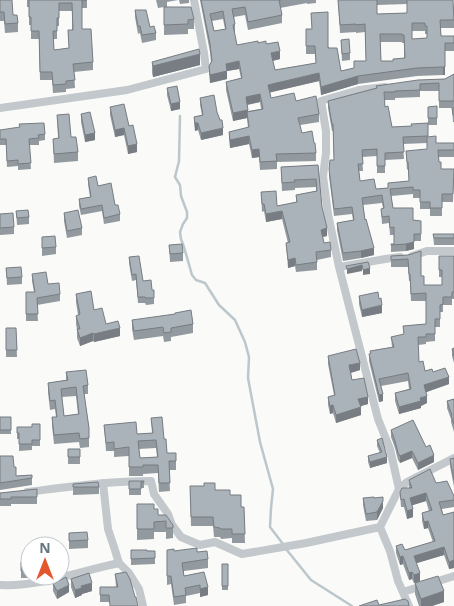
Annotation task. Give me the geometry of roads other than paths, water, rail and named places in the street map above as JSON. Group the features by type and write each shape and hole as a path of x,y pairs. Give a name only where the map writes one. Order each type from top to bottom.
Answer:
{"street":[{"path":"0,108 127,90 206,68 194,0"},
{"path":"392,86 359,90 320,101 326,131 323,176 328,214 339,266 378,419 390,449 399,489"},
{"path":"339,266 362,264 387,258 407,257 427,251 454,251"},
{"path":"409,606 398,581 390,551 380,527 399,489 407,482 454,458"},
{"path":"19,493 68,486 151,481 154,494 181,537 200,545 215,542 242,554 380,527"},
{"path":"103,483 108,529 119,563 129,573 139,589 143,606"},
{"path":"0,585 42,582 119,563"},
{"path":"403,592 454,576"}],"waterway":[{"path":"180,116 179,161 175,177 180,185 181,196 187,212 187,218 180,232 181,239 192,275 196,280 205,283 219,305 235,320 245,342 249,357 248,378 260,442 273,489 270,527 283,544"},
{"path":"286,549 311,580 352,606"}]}
